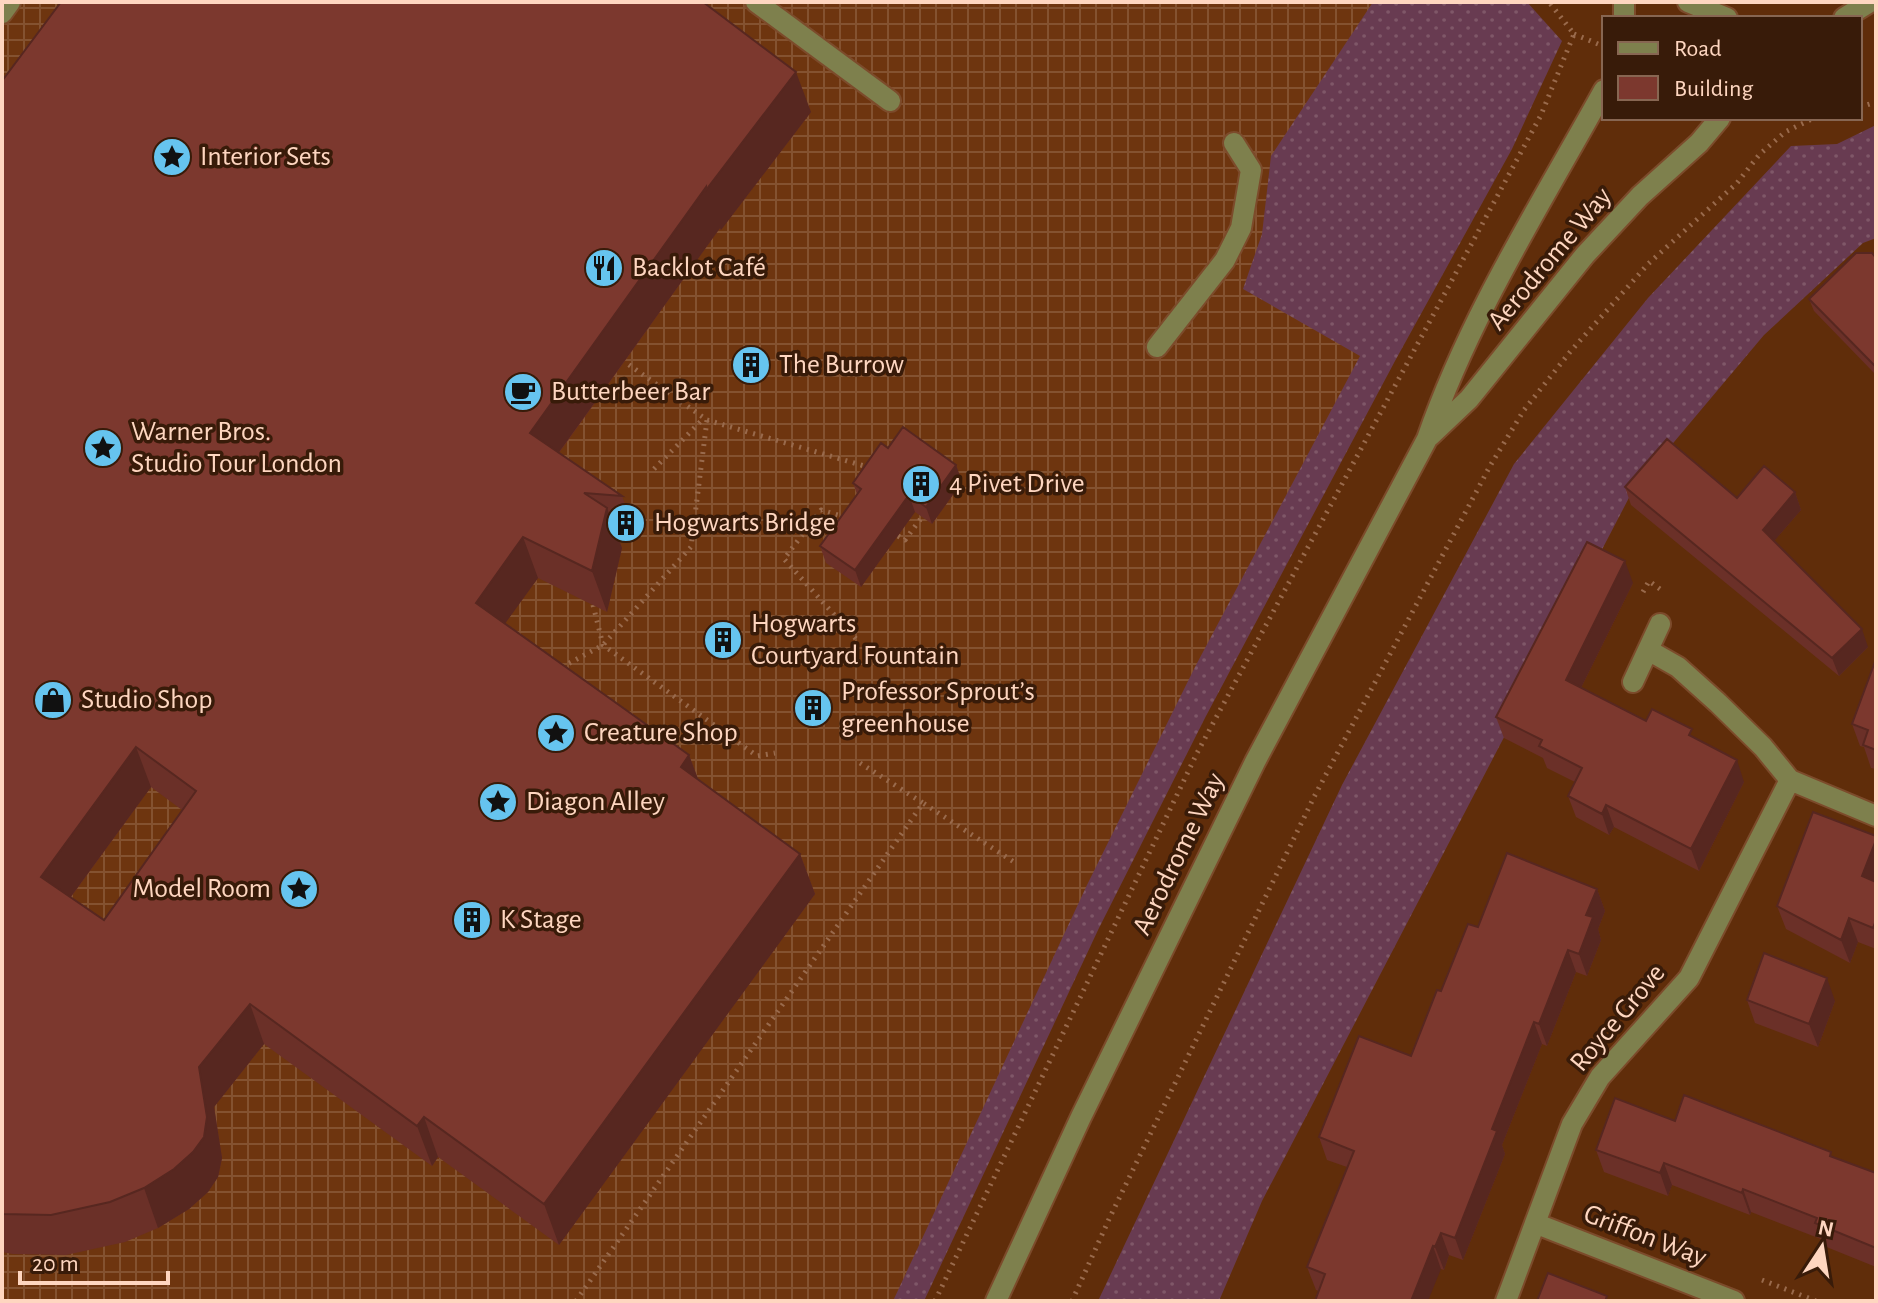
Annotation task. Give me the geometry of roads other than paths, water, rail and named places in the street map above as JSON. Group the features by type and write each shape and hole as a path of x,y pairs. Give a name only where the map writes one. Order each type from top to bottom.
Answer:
{"street":[{"path":"2,13 10,2"},
{"path":"756,2 890,101"},
{"path":"1688,2 1722,16"},
{"path":"1847,16 1870,2"},
{"name":"Aerodrome Way","path":"996,1301 1081,1117 1255,762 1427,439 1443,392 1470,332 1602,94"},
{"name":"Aerodrome Way","path":"1427,439 1469,399 1585,255 1640,196 1699,143 1718,120"},
{"path":"1157,347 1225,260 1241,228 1251,170 1234,143"},
{"path":"1633,682 1660,624"},
{"path":"1648,650 1678,667 1718,703 1763,747 1790,780 1876,816"},
{"name":"Royce Grove","path":"1506,1301 1572,1124 1600,1077 1689,978 1790,780"},
{"name":"Griffon Way","path":"1537,1224 1734,1301"}],"place":[{"name":"Interior Sets","path":"172,157"},
{"name":"Backlot Café","path":"604,268"},
{"name":"The Burrow","path":"751,365"},
{"name":"Butterbeer Bar","path":"523,392"},
{"name":"Warner Bros. Studio Tour London","path":"103,448"},
{"name":"4 Pivet Drive","path":"921,484"},
{"name":"Hogwarts Bridge","path":"626,523"},
{"name":"Hogwarts Courtyard Fountain","path":"723,640"},
{"name":"Studio Shop","path":"53,700"},
{"name":"Professor Sprout’s greenhouse","path":"813,708"},
{"name":"Creature Shop","path":"556,733"},
{"name":"Diagon Alley","path":"498,802"},
{"name":"Model Room","path":"299,889"},
{"name":"K Stage","path":"472,920"}]}
